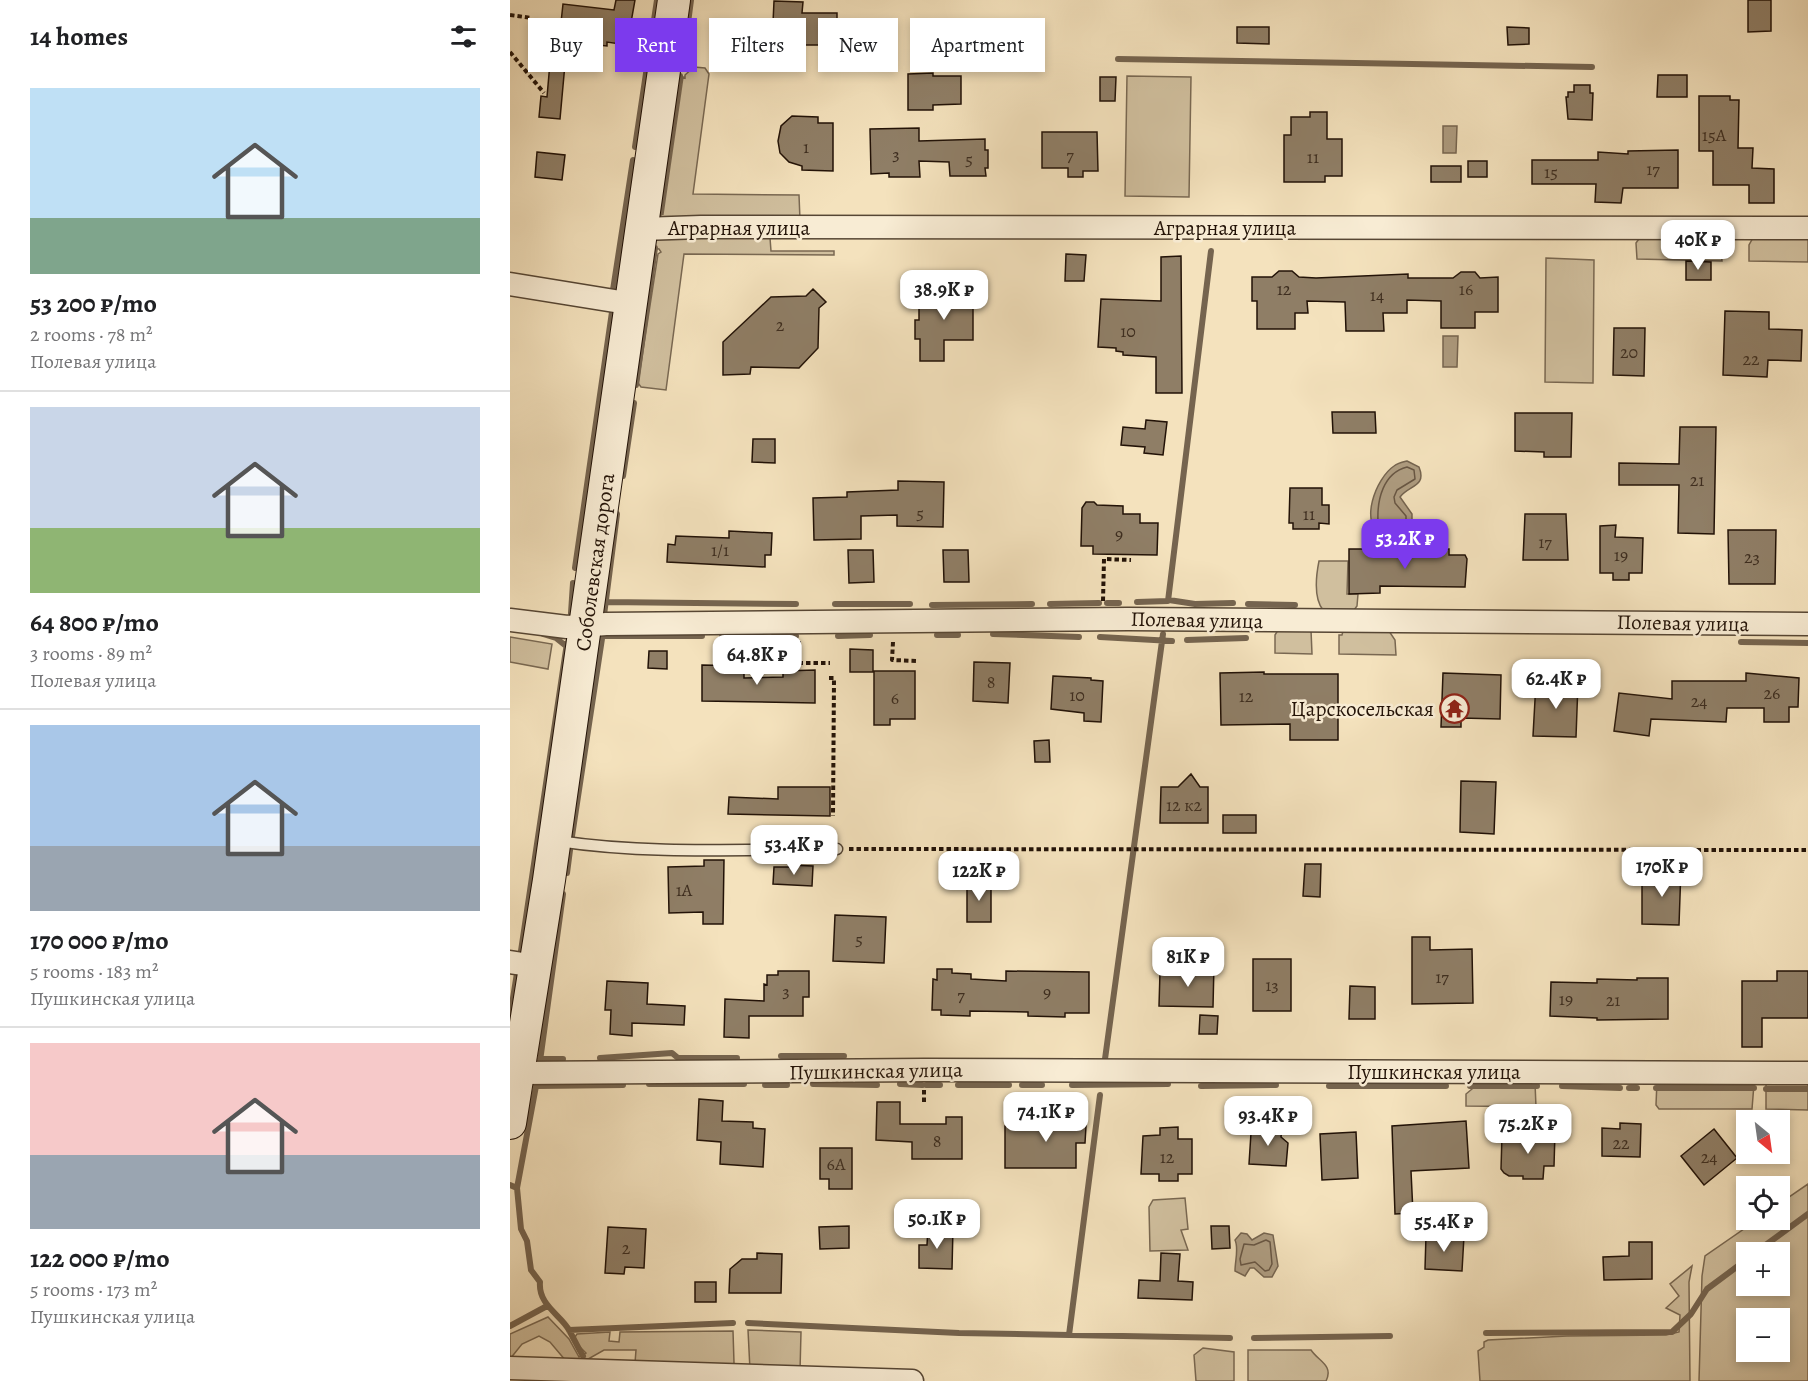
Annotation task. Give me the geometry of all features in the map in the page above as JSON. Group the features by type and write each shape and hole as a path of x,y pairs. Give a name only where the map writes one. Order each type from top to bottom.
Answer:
{"street":[{"name":"Соболевская дорога","path":"510,1123 520,1073 523,964 566,842 586,626 674,0"},
{"name":"Аграрная улица","path":"642,229 700,227 1808,228"},
{"path":"510,284 633,304"},
{"name":"Полевая улица","path":"510,620 586,626 1128,619 1808,624"},
{"name":"Пушкинская улица","path":"520,1073 702,1070 1808,1073"},
{"path":"510,1368 912,1381"}],"lane":[{"path":"566,842 671,849 837,849"}],"path":[{"path":"510,15 532,18"},
{"path":"510,52 544,93"},
{"path":"1103,591 1104,559 1131,560"},
{"path":"798,650 798,663 830,663"},
{"path":"892,650 892,660 918,661"},
{"path":"830,678 834,678 833,816"},
{"path":"837,849 1808,850"},
{"path":"924,1093 924,1101"}],"shaded area":[{"path":"697,67 705,68 709,74 693,194 799,195 800,220 662,218 658,213 663,214 685,75 688,72 697,72"},
{"path":"1127,76 1191,77 1189,197 1125,196"},
{"path":"1641,236 1720,238 1722,261 1637,259 1636,243"},
{"path":"1754,236 1808,236 1808,262 1749,261 1749,245"},
{"path":"659,237 770,238 771,251 834,251 834,255 684,254 666,390 641,387 638,383 658,254 661,252 659,249 652,248 654,240"},
{"path":"1546,258 1594,260 1593,383 1545,382"},
{"path":"1319,561 1348,561 1347,594 1358,594 1357,606 1354,610 1323,610 1317,593 1316,580"},
{"path":"1278,630 1311,630 1312,654 1275,653 1275,635"},
{"path":"1343,631 1389,631 1395,640 1396,655 1339,654 1339,635 1342,635"},
{"path":"510,637 552,644 548,669 510,662"},
{"path":"1750,1079 1754,1084 1752,1109 1659,1109 1656,1105 1657,1081"},
{"path":"1808,1079 1808,1110 1766,1109 1766,1084"},
{"path":"1468,1082 1535,1083 1536,1107 1466,1106 1466,1094 1472,1089"},
{"path":"1808,1184 1808,1381 1699,1381 1702,1276 1705,1256 1743,1230 1790,1230 1790,1196"},
{"path":"1185,1198 1188,1229 1181,1230 1188,1250 1150,1251 1149,1207 1153,1200"},
{"path":"1692,1266 1689,1282 1690,1381 1480,1381 1478,1351 1488,1340 1666,1335 1679,1332 1680,1315 1666,1308 1679,1296 1670,1284"},
{"path":"548,1317 569,1339 579,1357 586,1353 573,1340 577,1334 610,1332 609,1341 619,1342 620,1332 733,1331 734,1363 727,1369 635,1363 636,1350 604,1350 583,1362 566,1361 550,1342 539,1336 522,1344 510,1359 510,1334"},
{"path":"748,1330 801,1332 800,1371 750,1370"},
{"path":"1203,1348 1234,1352 1234,1381 1196,1381 1194,1355"},
{"path":"1248,1350 1311,1350 1327,1367 1328,1376 1326,1381 1248,1381"}],"water":[{"path":"1443,126 1457,126 1456,153 1443,153"},
{"path":"1443,336 1458,336 1457,367 1443,367"},
{"path":"1407,461 1419,467 1421,474 1419,482 1400,497 1412,514 1412,529 1402,538 1385,538 1376,531 1372,522 1372,501 1387,472"},
{"path":"1241,1233 1247,1234 1252,1240 1264,1233 1273,1235 1278,1266 1272,1277 1264,1277 1254,1268 1250,1268 1245,1276 1235,1271 1237,1251 1235,1240"}],"building":[{"path":"616,0 635,0 632,18 615,18 615,43 607,42 607,46 603,46 603,18 561,18 563,4 614,10"},
{"path":"1748,0 1771,0 1771,31 1748,32"},
{"path":"774,1 803,2 802,13 837,13 837,18 818,18 818,45 806,45 806,18 773,18"},
{"path":"1237,27 1269,27 1269,44 1237,43"},
{"path":"1507,27 1529,28 1529,44 1508,45"},
{"path":"549,72 564,72 560,119 539,117 541,96 547,97"},
{"path":"933,73 933,76 961,76 961,104 933,105 933,110 908,110 908,74"},
{"path":"1658,75 1687,75 1687,97 1657,97"},
{"path":"1100,77 1116,77 1115,101 1100,101"},
{"path":"1574,85 1590,85 1590,93 1593,93 1592,120 1568,119 1566,97 1568,97 1568,92 1574,92"},
{"path":"1699,96 1730,96 1730,100 1739,100 1738,148 1753,148 1752,168 1774,169 1774,203 1749,203 1749,185 1713,185 1713,151 1699,151"},
{"path":"1310,112 1327,112 1327,139 1342,139 1342,176 1325,176 1325,182 1284,182 1284,135 1291,135 1291,117 1310,117"},
{"path":"792,116 818,117 818,123 833,123 833,171 802,170 802,166 789,162 780,153 778,141 781,126"},
{"path":"919,128 919,141 985,139 985,150 988,150 986,176 950,176 949,162 919,161 920,177 889,177 889,173 871,174 870,129"},
{"path":"1042,132 1097,132 1098,171 1083,171 1083,177 1068,177 1068,168 1042,168"},
{"path":"1678,150 1678,188 1623,188 1621,203 1595,202 1596,184 1532,184 1532,160 1598,160 1598,152 1628,154 1628,151"},
{"path":"537,152 565,155 562,180 535,177"},
{"path":"1468,161 1487,161 1487,177 1468,177"},
{"path":"1431,166 1461,166 1461,182 1431,182"},
{"path":"1066,254 1086,255 1084,281 1065,281"},
{"path":"1181,256 1182,393 1156,393 1156,357 1123,355 1123,352 1116,351 1116,348 1098,347 1101,299 1161,301 1161,257"},
{"path":"1686,261 1711,262 1711,280 1686,280"},
{"path":"1279,271 1292,271 1299,277 1316,278 1408,274 1408,278 1453,278 1461,272 1475,272 1480,278 1498,277 1498,312 1475,312 1475,328 1441,328 1441,301 1407,300 1407,313 1383,313 1384,331 1346,331 1345,302 1307,301 1308,313 1295,313 1295,329 1257,329 1257,301 1252,301 1252,277 1272,277"},
{"path":"813,289 826,302 819,308 818,348 799,368 751,367 750,374 723,375 723,342 771,297 806,296"},
{"path":"923,289 973,289 973,340 944,340 944,361 920,361 920,339 915,339 915,320 919,320 919,301 923,301"},
{"path":"1725,311 1769,312 1769,329 1802,330 1801,361 1768,360 1767,377 1723,375"},
{"path":"1614,328 1645,328 1644,376 1613,375"},
{"path":"1332,412 1375,412 1376,433 1333,433"},
{"path":"1515,413 1572,413 1571,457 1544,457 1544,452 1515,451"},
{"path":"1146,420 1167,422 1163,455 1144,453 1145,447 1121,445 1123,427 1145,429"},
{"path":"1680,427 1716,427 1714,534 1678,533 1679,485 1619,485 1619,463 1679,464"},
{"path":"753,439 775,439 775,463 752,462"},
{"path":"898,481 944,482 943,527 897,526 897,515 861,516 861,539 814,540 813,498 847,497 847,492 898,490"},
{"path":"1290,488 1322,488 1322,505 1329,505 1329,524 1319,523 1319,529 1293,529 1293,523 1289,523"},
{"path":"1086,502 1094,502 1097,505 1123,506 1123,514 1140,514 1140,523 1158,523 1157,555 1093,554 1093,546 1081,546 1082,508"},
{"path":"1525,514 1566,514 1568,560 1523,560"},
{"path":"1616,525 1615,537 1643,538 1642,573 1629,573 1629,580 1613,580 1613,573 1600,573 1600,526"},
{"path":"1728,530 1776,530 1775,584 1729,584"},
{"path":"729,531 772,533 771,555 765,555 765,567 667,562 668,544 675,545 676,536 729,538"},
{"path":"1349,549 1380,549 1380,554 1414,554 1414,549 1449,549 1449,555 1465,555 1467,559 1465,587 1380,586 1380,593 1349,594"},
{"path":"848,550 873,550 874,582 849,583"},
{"path":"943,550 968,550 969,582 944,582"},
{"path":"850,649 873,650 873,672 850,672"},
{"path":"649,651 667,651 667,669 648,668"},
{"path":"974,662 1010,663 1008,703 973,701"},
{"path":"702,665 744,666 744,678 783,677 783,671 815,670 815,703 702,701"},
{"path":"874,671 915,671 915,719 890,719 890,725 874,725"},
{"path":"1264,672 1264,674 1338,674 1338,740 1290,740 1290,724 1221,725 1220,673"},
{"path":"1443,673 1501,675 1500,719 1461,718 1461,727 1441,727"},
{"path":"1746,673 1799,678 1798,707 1789,707 1789,722 1764,722 1764,708 1727,708 1726,722 1651,719 1649,736 1614,731 1619,693 1672,699 1672,681 1746,681"},
{"path":"1053,676 1103,681 1101,722 1084,721 1084,713 1051,709"},
{"path":"1536,682 1578,683 1576,737 1533,736"},
{"path":"1049,740 1050,762 1035,762 1034,741"},
{"path":"1191,774 1200,787 1208,787 1208,823 1160,823 1161,787 1178,787"},
{"path":"1461,781 1496,782 1494,834 1460,832"},
{"path":"778,787 830,787 830,816 728,814 729,797 778,799"},
{"path":"1223,815 1256,815 1256,833 1223,833"},
{"path":"704,860 724,860 723,924 703,924 703,912 669,913 668,867 704,866"},
{"path":"1305,864 1321,864 1320,897 1303,896"},
{"path":"789,865 813,866 812,886 773,884 774,867 789,867"},
{"path":"1662,867 1681,868 1679,925 1642,924 1642,875 1662,875"},
{"path":"967,881 991,881 991,922 967,922"},
{"path":"835,915 886,917 884,963 833,961"},
{"path":"1412,937 1430,937 1430,950 1472,949 1473,1003 1412,1004"},
{"path":"1253,959 1291,959 1291,1011 1253,1011"},
{"path":"1199,964 1214,964 1213,1007 1159,1006 1160,972 1199,973"},
{"path":"937,969 952,969 952,973 971,974 971,979 1006,981 1006,971 1089,972 1089,1013 1065,1013 1065,1017 1028,1016 1028,1012 970,1011 970,1016 941,1015 941,1010 932,1010 933,979 937,980"},
{"path":"778,971 809,971 809,997 803,997 803,1016 749,1016 749,1038 724,1037 725,999 764,1001 764,984 767,985 767,975 778,975"},
{"path":"1777,971 1808,971 1808,1018 1762,1018 1762,1047 1742,1047 1742,981 1777,981"},
{"path":"1637,978 1668,978 1668,1019 1597,1020 1597,1018 1550,1016 1551,982 1597,983 1597,979 1637,980"},
{"path":"607,981 648,983 647,1004 685,1006 684,1025 632,1023 632,1036 610,1034 611,1010 605,1010"},
{"path":"1350,986 1375,987 1375,1019 1349,1019"},
{"path":"1200,1015 1218,1016 1217,1034 1199,1034"},
{"path":"699,1099 723,1101 722,1121 753,1122 753,1128 765,1129 763,1167 720,1164 721,1142 697,1140"},
{"path":"877,1102 900,1102 900,1124 946,1124 946,1117 962,1117 962,1159 912,1159 912,1142 876,1140"},
{"path":"1065,1108 1087,1109 1085,1143 1076,1143 1076,1168 1005,1168 1005,1126 1064,1126"},
{"path":"1466,1121 1469,1168 1411,1171 1413,1213 1395,1214 1392,1126"},
{"path":"1620,1123 1641,1124 1640,1157 1602,1156 1602,1128 1620,1129"},
{"path":"1268,1125 1282,1129 1281,1137 1288,1143 1286,1166 1249,1164 1251,1133"},
{"path":"1178,1127 1178,1139 1192,1139 1192,1174 1178,1174 1178,1181 1159,1181 1159,1174 1141,1174 1143,1136 1160,1135 1160,1128"},
{"path":"1714,1129 1736,1159 1704,1185 1681,1156"},
{"path":"1536,1131 1555,1132 1554,1166 1544,1166 1543,1179 1523,1179 1523,1176 1509,1176 1504,1173 1501,1169 1502,1135 1535,1136"},
{"path":"1356,1132 1358,1178 1322,1180 1320,1134"},
{"path":"820,1148 852,1148 852,1189 829,1189 829,1179 820,1179"},
{"path":"849,1226 849,1248 820,1249 819,1227"},
{"path":"1211,1226 1229,1226 1230,1248 1212,1249"},
{"path":"608,1227 646,1229 644,1268 625,1267 624,1274 605,1273"},
{"path":"928,1228 953,1228 952,1269 919,1268 919,1245 927,1245"},
{"path":"1426,1235 1464,1236 1462,1271 1425,1269"},
{"path":"1629,1242 1652,1242 1652,1279 1604,1280 1603,1257 1629,1256"},
{"path":"757,1253 782,1254 781,1293 729,1293 730,1269 742,1259 757,1259"},
{"path":"1161,1253 1180,1254 1178,1281 1193,1282 1192,1300 1138,1298 1139,1280 1160,1281"},
{"path":"695,1282 716,1282 716,1302 695,1302"}],"waterway":[{"path":"635,147 657,0"},
{"path":"689,18 691,0"},
{"path":"1118,59 1592,67"},
{"path":"660,213 680,76"},
{"path":"613,290 633,160"},
{"path":"636,385 655,248"},
{"path":"1137,602 1168,601 1211,251"},
{"path":"575,568 612,312"},
{"path":"623,476 634,403"},
{"path":"604,615 617,514"},
{"path":"571,613 573,583"},
{"path":"1169,600 1195,604 1233,603"},
{"path":"605,602 796,604"},
{"path":"1050,604 1099,603"},
{"path":"1107,603 1119,603"},
{"path":"835,604 910,604"},
{"path":"932,605 1032,604"},
{"path":"1248,604 1295,605"},
{"path":"572,836 603,632"},
{"path":"543,634 556,638 566,646"},
{"path":"993,634 1079,637"},
{"path":"1105,1059 1163,634"},
{"path":"838,636 870,635"},
{"path":"937,635 958,635"},
{"path":"601,636 702,636"},
{"path":"722,637 760,636"},
{"path":"774,636 796,636"},
{"path":"1100,637 1172,641"},
{"path":"1187,640 1246,638"},
{"path":"1741,642 1808,643"},
{"path":"521,951 567,643"},
{"path":"567,873 570,850"},
{"path":"540,1061 563,894"},
{"path":"510,1017 517,973"},
{"path":"600,1058 672,1053 678,1058 737,1058"},
{"path":"781,1056 844,1056"},
{"path":"540,1059 563,1059"},
{"path":"649,1084 744,1084"},
{"path":"813,1084 877,1085"},
{"path":"900,1084 922,1085"},
{"path":"1072,1085 1168,1084"},
{"path":"517,1188 536,1086 623,1085"},
{"path":"765,1085 787,1085"},
{"path":"926,1085 940,1085"},
{"path":"958,1085 1009,1085"},
{"path":"1022,1085 1042,1085"},
{"path":"1201,1086 1276,1085"},
{"path":"1329,1086 1446,1086"},
{"path":"1470,1086 1537,1086"},
{"path":"1562,1086 1620,1088"},
{"path":"1629,1088 1637,1088"},
{"path":"1656,1088 1754,1088"},
{"path":"1766,1089 1808,1089"},
{"path":"1069,1335 1100,1095"},
{"path":"510,1185 517,1188 521,1229 527,1241 531,1270 540,1282 540,1290 546,1303 569,1330 583,1356"},
{"path":"1770,1242 1808,1214"},
{"path":"1486,1333 1672,1332 1691,1314 1707,1289 1736,1267"},
{"path":"510,1326 547,1306"},
{"path":"569,1330 733,1323"},
{"path":"748,1323 959,1333 1230,1338"},
{"path":"1254,1338 1390,1336"}],"place":[{"name":"Царскосельская","path":"1455,709"}]}
